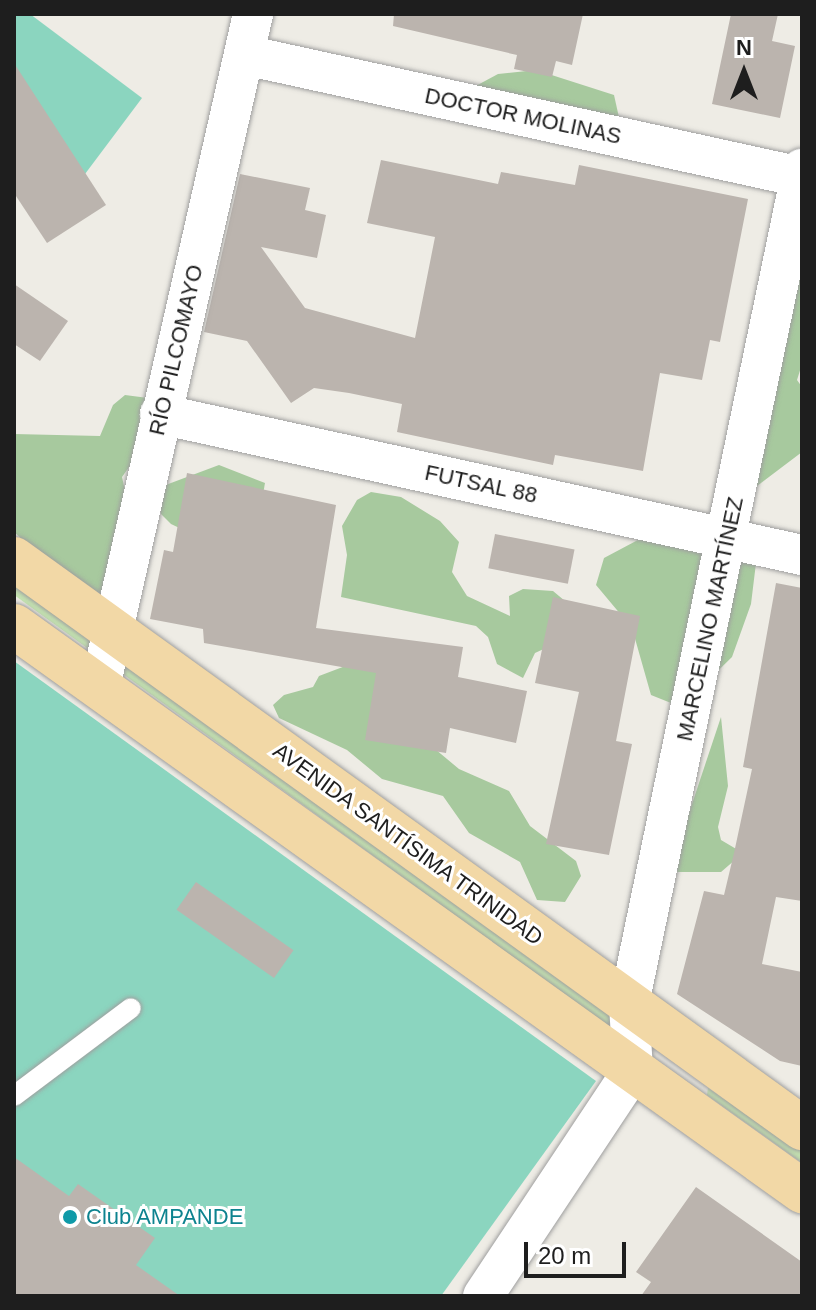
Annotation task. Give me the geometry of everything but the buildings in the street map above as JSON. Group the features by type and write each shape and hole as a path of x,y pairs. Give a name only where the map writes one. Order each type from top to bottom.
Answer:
{"main road":[{"name":"AVENIDA SANTÍSIMA TRINIDAD","path":"14,559 802,1128"},
{"path":"14,626 802,1191"}],"street":[{"name":"RÍO PILCOMAYO","path":"100,687 253,14"},
{"name":"DOCTOR MOLINAS","path":"245,55 801,173"},
{"name":"MARCELINO MARTÍNEZ","path":"633,1070 629,1004 728,538 801,173"},
{"name":"FUTSAL 88","path":"160,414 802,555"},
{"path":"483,1296 633,1070"}],"lane":[{"path":"14,1096 131,1008"}],"green space":[{"path":"14,14 30,14 142,98 82,178 14,127"},
{"path":"536,70 614,95 620,122 472,88 498,74"},
{"path":"802,215 802,364 797,380 802,387 802,452 745,495"},
{"path":"125,395 148,398 139,453 122,477 131,518 104,595 93,603 14,532 14,434 100,436 113,405"},
{"path":"219,465 265,483 257,528 211,543 171,524 161,514 160,500 163,486"},
{"path":"371,492 401,497 440,521 459,542 452,572 467,596 510,616 509,596 523,589 553,591 565,601 548,647 535,653 523,678 497,664 488,637 476,626 341,597 347,555 342,526 357,500"},
{"path":"651,533 756,563 751,604 732,657 681,707 651,695 632,628 596,585 604,558"},
{"path":"14,580 620,1020 613,1030 14,595"},
{"path":"14,661 596,1081 441,1296 14,1296"},
{"path":"348,665 379,665 435,749 459,769 509,791 530,826 576,861 581,876 565,902 537,900 520,862 469,833 443,796 382,779 347,750 279,718 273,705 284,695 313,687 319,676"},
{"path":"721,717 728,786 718,827 721,840 743,853 721,872 677,872 679,843"},
{"path":"708,1088 802,1152 802,1163 707,1095"}],"place":[{"name":"Club AMPANDE","path":"70,1217"}]}
